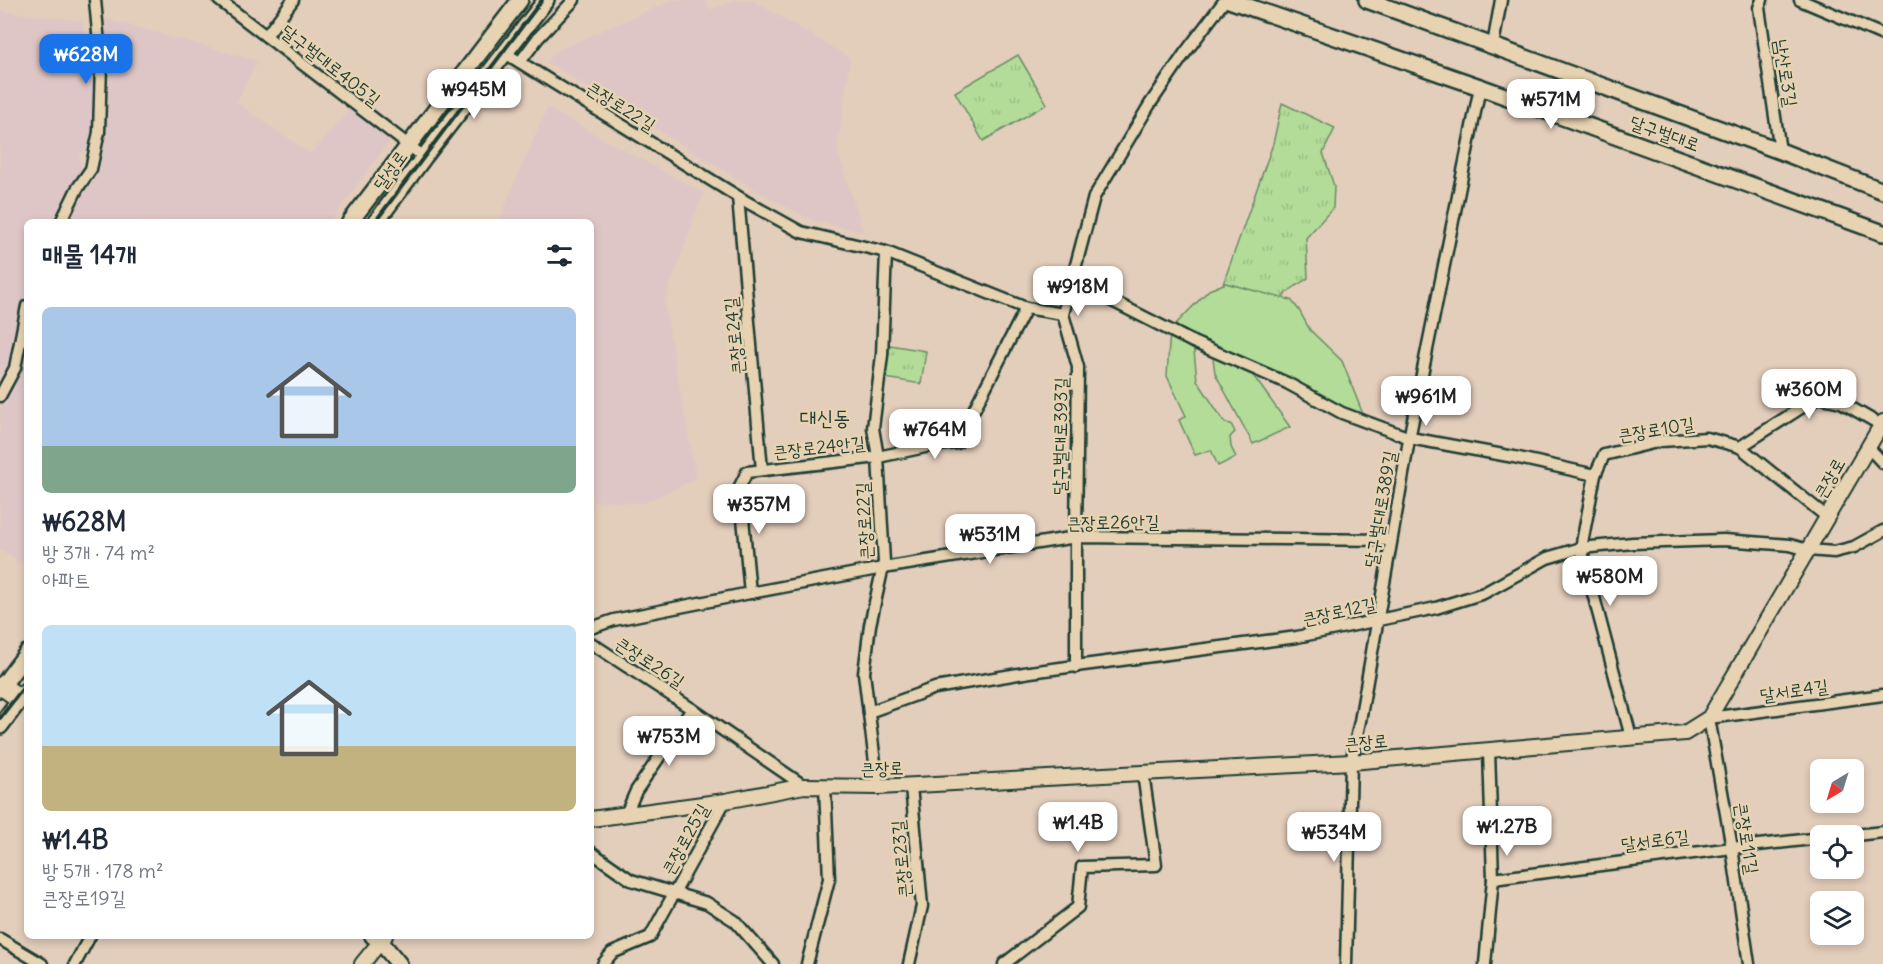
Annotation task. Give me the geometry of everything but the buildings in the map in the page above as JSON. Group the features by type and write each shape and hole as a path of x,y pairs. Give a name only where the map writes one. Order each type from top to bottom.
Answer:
{"main road":[{"path":"352,219 520,0"},
{"name":"달성로","path":"378,219 546,0"},
{"name":"달구벌대로","path":"1227,0 1480,87 1883,233"},
{"name":"달구벌대로","path":"1367,0 1883,191"},
{"path":"24,657 1,687 24,697"},
{"path":"0,726 24,698"},
{"path":"380,939 399,964"}],"street":[{"path":"62,219 77,189 91,169 99,132 101,65 95,0"},
{"name":"달구벌대로405길","path":"219,0 424,157"},
{"path":"266,36 293,0"},
{"path":"520,62 538,38 574,0"},
{"path":"1063,314 1094,197 1150,104 1185,53 1227,0"},
{"path":"1493,45 1501,0"},
{"name":"남산로3길","path":"1762,0 1759,8 1780,151"},
{"path":"1800,0 1883,35"},
{"name":"큰장로22길","path":"506,53 738,197 801,232 886,252 1026,308 1063,314"},
{"name":"달구벌대로389길","path":"1346,964 1351,762 1410,438 1480,87"},
{"name":"큰장로24길","path":"738,197 762,471"},
{"name":"큰장로22길","path":"878,787 864,673 870,625 884,562 878,457 873,428 882,355 886,252"},
{"path":"1073,281 1193,342 1287,383 1342,413 1410,438 1595,475 1581,548 1631,738"},
{"name":"큰장로24안길","path":"750,593 740,486 747,472 878,457 957,443 1026,308"},
{"name":"달구벌대로393길","path":"1063,314 1078,367 1076,667"},
{"path":"0,396 15,368 24,322"},
{"name":"큰장로","path":"594,819 725,801 804,786 911,786 1351,762 1685,733 1710,718 1882,424 1841,402 1818,397 1740,447"},
{"name":"큰장로10길","path":"1595,475 1604,455 1661,441 1707,438 1740,447 1827,517"},
{"path":"1868,447 1883,464"},
{"path":"1808,550 1834,552 1854,548 1883,531"},
{"name":"큰장로26안길","path":"594,627 614,620 883,568 1076,537 1391,540"},
{"name":"큰장로12길","path":"869,712 935,688 1297,637 1436,608 1484,593 1547,558 1581,548 1633,543 1724,540 1790,545 1808,550"},
{"name":"큰장로26길","path":"594,645 804,786"},
{"name":"달서로4길","path":"1710,718 1883,695"},
{"name":"큰장로26길","path":"626,814 636,791 692,709"},
{"name":"큰장로11길","path":"1710,718 1749,964"},
{"path":"1485,964 1493,879 1489,750"},
{"path":"1004,964 1078,907 1082,867 1156,866 1143,773"},
{"path":"807,964 829,879 825,786"},
{"name":"큰장로23길","path":"909,964 922,906 911,786"},
{"name":"큰장로25길","path":"603,964 612,953 650,937 725,801"},
{"path":"1864,834 1883,832"},
{"name":"달서로6길","path":"1493,879 1810,839"},
{"name":"큰장로25길","path":"594,854 631,879 707,903 735,921 772,964"},
{"path":"0,939 42,964"},
{"path":"75,964 88,939"},
{"path":"363,964 378,939"}],"shaded area":[{"path":"673,0 704,0 710,10 735,0 752,0 850,58 837,150 863,232 811,220 754,189 547,62 558,50"},
{"path":"0,11 82,21 95,92 94,146 79,154 83,174 59,219 24,219 24,305 11,368 0,387"},
{"path":"106,19 258,61 236,102 311,154 350,109 391,139 332,219 67,219 92,173 103,145 108,90"},
{"path":"547,108 703,193 664,302 696,479 643,503 594,501 594,219 499,219"},
{"path":"24,346 24,565 0,550 0,407 19,372"}],"green space":[{"path":"1018,55 1047,104 983,141 955,92"},
{"path":"1282,103 1335,128 1323,153 1334,186 1333,208 1306,238 1308,278 1282,298 1223,284 1273,144"},
{"path":"1226,283 1291,300 1310,330 1342,361 1366,422 1245,364 1290,427 1253,444 1215,373 1212,350 1193,342 1197,380 1225,423 1231,424 1235,432 1230,437 1231,447 1236,457 1218,466 1211,450 1195,455 1179,420 1186,416 1167,376 1170,330 1209,290"},
{"path":"890,345 926,351 921,384 885,378"}],"railway":[{"path":"377,219 542,0"},
{"path":"0,718 24,687"}],"district":[{"name":"대신동","path":"825,417"}]}
